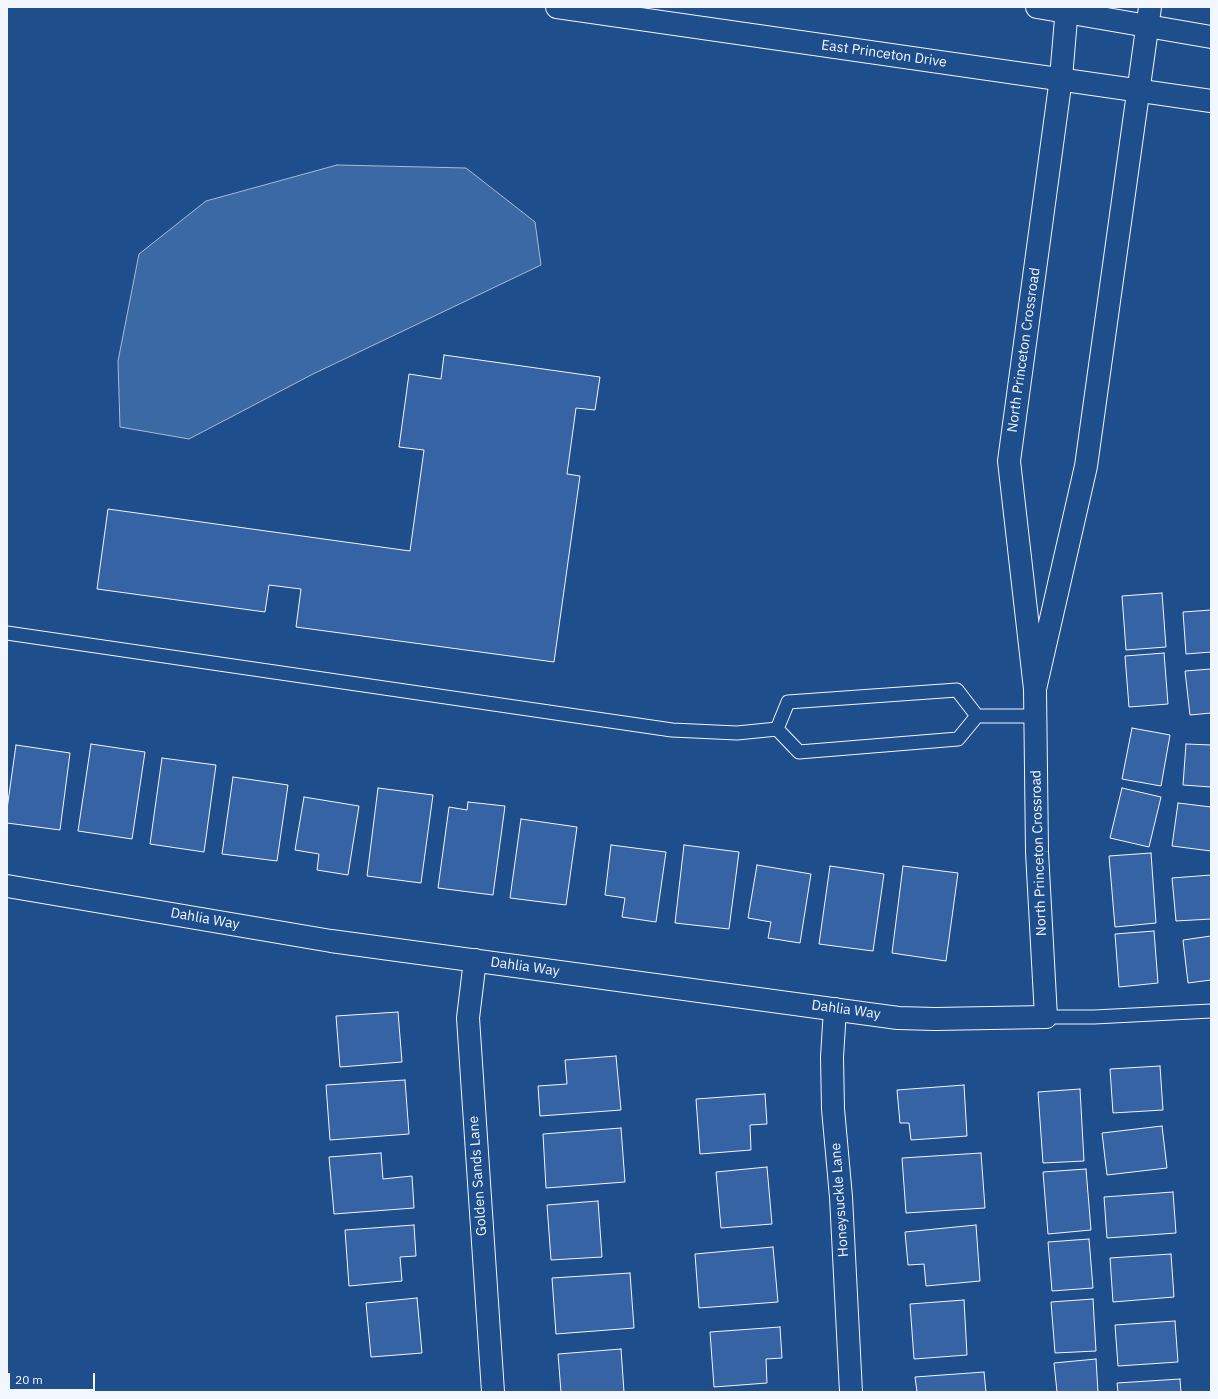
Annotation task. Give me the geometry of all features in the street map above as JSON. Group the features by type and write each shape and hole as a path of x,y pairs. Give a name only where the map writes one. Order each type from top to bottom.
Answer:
{"main road":[{"name":"East Princeton Drive","path":"557,7 1061,78 1211,101"},
{"path":"1037,7 1149,17 1211,37"},
{"name":"North Princeton Crossroad","path":"1046,1017 1037,852 1035,688 1009,461 1061,78 1067,9"},
{"name":"North Princeton Crossroad","path":"1035,688 1086,466 1149,17"},
{"name":"Dahlia Way","path":"7,886 330,941 898,1018 1046,1017"},
{"name":"Golden Sands Lane","path":"475,960 469,1025 494,1392"},
{"name":"Honeysuckle Lane","path":"835,1009 832,1057 833,1109 841,1205 851,1392"}],"lane":[{"path":"7,633 672,730 737,734 777,729"},
{"path":"777,729 788,702 957,690 976,716"},
{"path":"777,729 799,752 958,739 976,716"},
{"path":"976,716 1035,716"},
{"path":"1046,1017 1094,1017 1211,1011"}],"water":[{"path":"337,165 466,168 535,222 541,265 313,374 189,439 120,427 118,361 139,254 206,201"}],"building":[{"path":"444,355 600,377 595,410 576,408 567,474 580,476 554,662 296,627 301,589 269,585 265,612 97,589 108,509 410,551 424,450 399,447 409,374 441,379"},
{"path":"1162,593 1166,647 1126,650 1122,596"},
{"path":"1211,610 1211,652 1186,654 1183,612"},
{"path":"1164,653 1168,704 1129,707 1125,656"},
{"path":"1211,669 1211,713 1190,715 1185,671"},
{"path":"1132,728 1170,735 1161,786 1122,779"},
{"path":"91,744 145,752 132,839 78,831"},
{"path":"1186,744 1211,745 1211,787 1183,785"},
{"path":"16,745 70,753 60,830 7,823 7,809"},
{"path":"162,758 216,765 204,852 150,844"},
{"path":"233,777 288,785 277,861 222,854"},
{"path":"378,788 433,795 421,883 367,876"},
{"path":"1122,788 1161,797 1149,847 1110,838"},
{"path":"304,797 359,806 348,875 317,870 319,854 295,850"},
{"path":"468,802 505,806 493,895 438,888 449,807 467,810"},
{"path":"1178,803 1211,807 1211,851 1172,846"},
{"path":"521,819 577,827 566,905 510,898"},
{"path":"611,845 666,852 656,922 622,917 625,898 605,895"},
{"path":"684,845 739,852 729,929 675,923"},
{"path":"1151,853 1156,923 1115,927 1109,856"},
{"path":"757,865 811,874 800,943 768,938 771,922 748,918"},
{"path":"830,866 884,874 873,951 819,944"},
{"path":"903,866 958,873 946,961 892,953"},
{"path":"1211,875 1211,919 1176,921 1172,878"},
{"path":"1154,931 1158,983 1119,987 1115,934"},
{"path":"1211,936 1211,980 1188,983 1183,940"},
{"path":"398,1012 402,1062 340,1067 336,1016"},
{"path":"616,1056 621,1110 540,1116 538,1086 567,1084 565,1060"},
{"path":"1160,1066 1163,1110 1113,1113 1110,1069"},
{"path":"405,1080 409,1134 330,1140 326,1085"},
{"path":"964,1085 967,1136 911,1140 909,1123 900,1123 897,1090"},
{"path":"1080,1089 1084,1161 1043,1163 1038,1092"},
{"path":"765,1094 767,1124 750,1125 751,1150 700,1154 696,1099"},
{"path":"1162,1126 1167,1168 1107,1175 1102,1133"},
{"path":"621,1128 625,1182 546,1188 543,1134"},
{"path":"381,1153 383,1179 412,1176 414,1208 334,1214 329,1157"},
{"path":"981,1153 985,1208 906,1213 902,1158"},
{"path":"767,1167 772,1224 721,1228 716,1172"},
{"path":"1086,1169 1091,1230 1048,1234 1043,1172"},
{"path":"1173,1192 1176,1233 1107,1238 1104,1197"},
{"path":"598,1201 602,1257 551,1260 547,1205"},
{"path":"414,1225 416,1256 400,1257 402,1281 349,1286 345,1230"},
{"path":"976,1225 980,1281 926,1286 924,1264 908,1265 905,1232"},
{"path":"1089,1239 1093,1288 1052,1291 1048,1242"},
{"path":"773,1247 778,1302 699,1308 695,1254"},
{"path":"1171,1254 1174,1297 1113,1302 1110,1258"},
{"path":"630,1273 634,1328 556,1334 552,1278"},
{"path":"417,1298 422,1353 371,1357 366,1303"},
{"path":"1093,1299 1096,1351 1055,1353 1051,1302"},
{"path":"964,1300 967,1355 914,1359 910,1304"},
{"path":"1175,1321 1178,1362 1118,1366 1115,1325"},
{"path":"780,1327 782,1358 766,1359 767,1383 714,1387 710,1332"},
{"path":"621,1349 624,1392 561,1392 558,1354"},
{"path":"1096,1359 1098,1392 1057,1392 1054,1363"},
{"path":"984,1372 986,1392 917,1392 915,1377"},
{"path":"1180,1379 1181,1392 1118,1392 1117,1383"}]}
